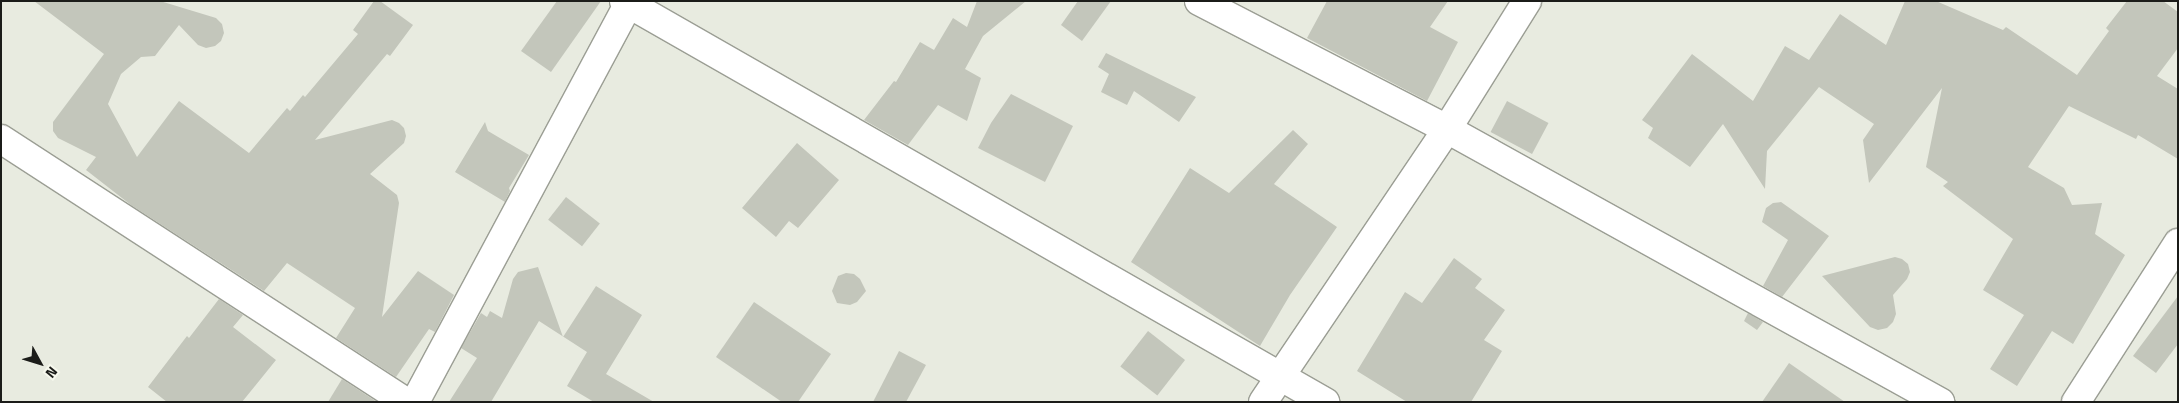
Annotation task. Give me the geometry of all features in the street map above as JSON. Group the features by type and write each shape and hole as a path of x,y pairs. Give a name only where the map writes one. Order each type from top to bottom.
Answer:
{"street":[{"path":"1199,1 1447,129 1940,402"},
{"path":"1262,402 1447,129 1527,1"},
{"path":"415,402 628,2 1279,378 1325,402"},
{"path":"1,138 406,402"},
{"path":"2076,402 2178,243"}],"building":[{"path":"34,1 160,1 216,18 222,24 224,33 221,41 215,46 206,48 198,45 179,25 155,56 141,57 121,74 108,104 137,157 179,101 249,153 287,108 290,111 303,95 305,97 358,34 353,30 374,1 380,1 413,25 390,56 387,54 315,140 392,120 404,128 406,136 404,143 370,174 397,195 399,203 382,317 418,271 454,295 435,332 429,329 396,377 336,338 355,308 287,263 264,291 131,205 86,170 96,157 58,138 53,131 53,122 104,54"},
{"path":"557,1 601,1 551,72 521,51"},
{"path":"977,1 1026,1 983,36 965,69 981,78 967,121 938,105 908,145 864,120 894,81 896,82 920,42 934,50 953,18 967,27"},
{"path":"1078,1 1111,1 1082,41 1061,25"},
{"path":"1327,1 1448,1 1430,27 1458,42 1427,101 1307,38"},
{"path":"1905,1 1936,1 2003,30 2006,27 2077,75 2109,31 2106,28 2127,1 2163,1 2178,12 2178,48 2157,76 2178,89 2178,159 2138,135 2136,139 2069,106 2028,167 2064,188 2072,205 2102,203 2095,234 2125,255 2073,344 2052,331 2017,386 1990,369 2024,315 1983,290 2013,239 1943,186 1948,182 1926,167 1942,88 1869,183 1863,140 1874,124 1819,87 1767,151 1765,189 1723,124 1690,167 1648,138 1653,128 1642,120 1692,54 1753,101 1785,46 1809,60 1840,14 1886,45"},
{"path":"1106,53 1196,97 1179,122 1134,91 1127,105 1101,92 1109,74 1098,67"},
{"path":"1011,94 1073,126 1045,182 978,148 991,123"},
{"path":"1507,101 1548,123 1532,154 1491,132"},
{"path":"485,122 488,131 529,155 509,188 510,191 505,202 455,172"},
{"path":"1293,130 1308,144 1274,184 1337,227 1290,295 1260,346 1131,262 1190,168 1229,193"},
{"path":"797,143 839,180 798,228 789,221 776,237 742,208"},
{"path":"566,197 600,223 582,246 548,220"},
{"path":"1781,202 1829,236 1782,297 1763,286 1788,240 1762,222 1766,208 1773,203"},
{"path":"1895,257 1902,259 1908,264 1910,272 1907,279 1893,295 1896,314 1893,322 1887,328 1878,330 1870,327 1822,276"},
{"path":"1454,258 1482,279 1475,288 1505,310 1484,340 1502,351 1471,402 1407,402 1357,371 1405,292 1422,303"},
{"path":"538,267 563,336 539,321 491,402 449,402 477,358 461,348 481,313 487,317 490,311 502,318 513,279 518,272"},
{"path":"846,273 854,274 860,279 866,291 857,302 850,305 837,303 832,291 838,276"},
{"path":"596,286 642,315 606,374 654,402 594,402 567,386 587,352 563,337"},
{"path":"2178,296 2178,344 2156,373 2133,356"},
{"path":"219,299 243,315 233,327 276,360 242,402 167,402 148,387 187,336 189,338"},
{"path":"754,302 831,354 798,402 782,402 716,357"},
{"path":"1748,313 1763,322 1757,330 1744,321"},
{"path":"1148,331 1185,360 1157,395 1120,366"},
{"path":"899,351 926,365 906,402 873,402"},
{"path":"1789,363 1845,402 1762,402"},
{"path":"342,379 377,402 328,402"}]}
